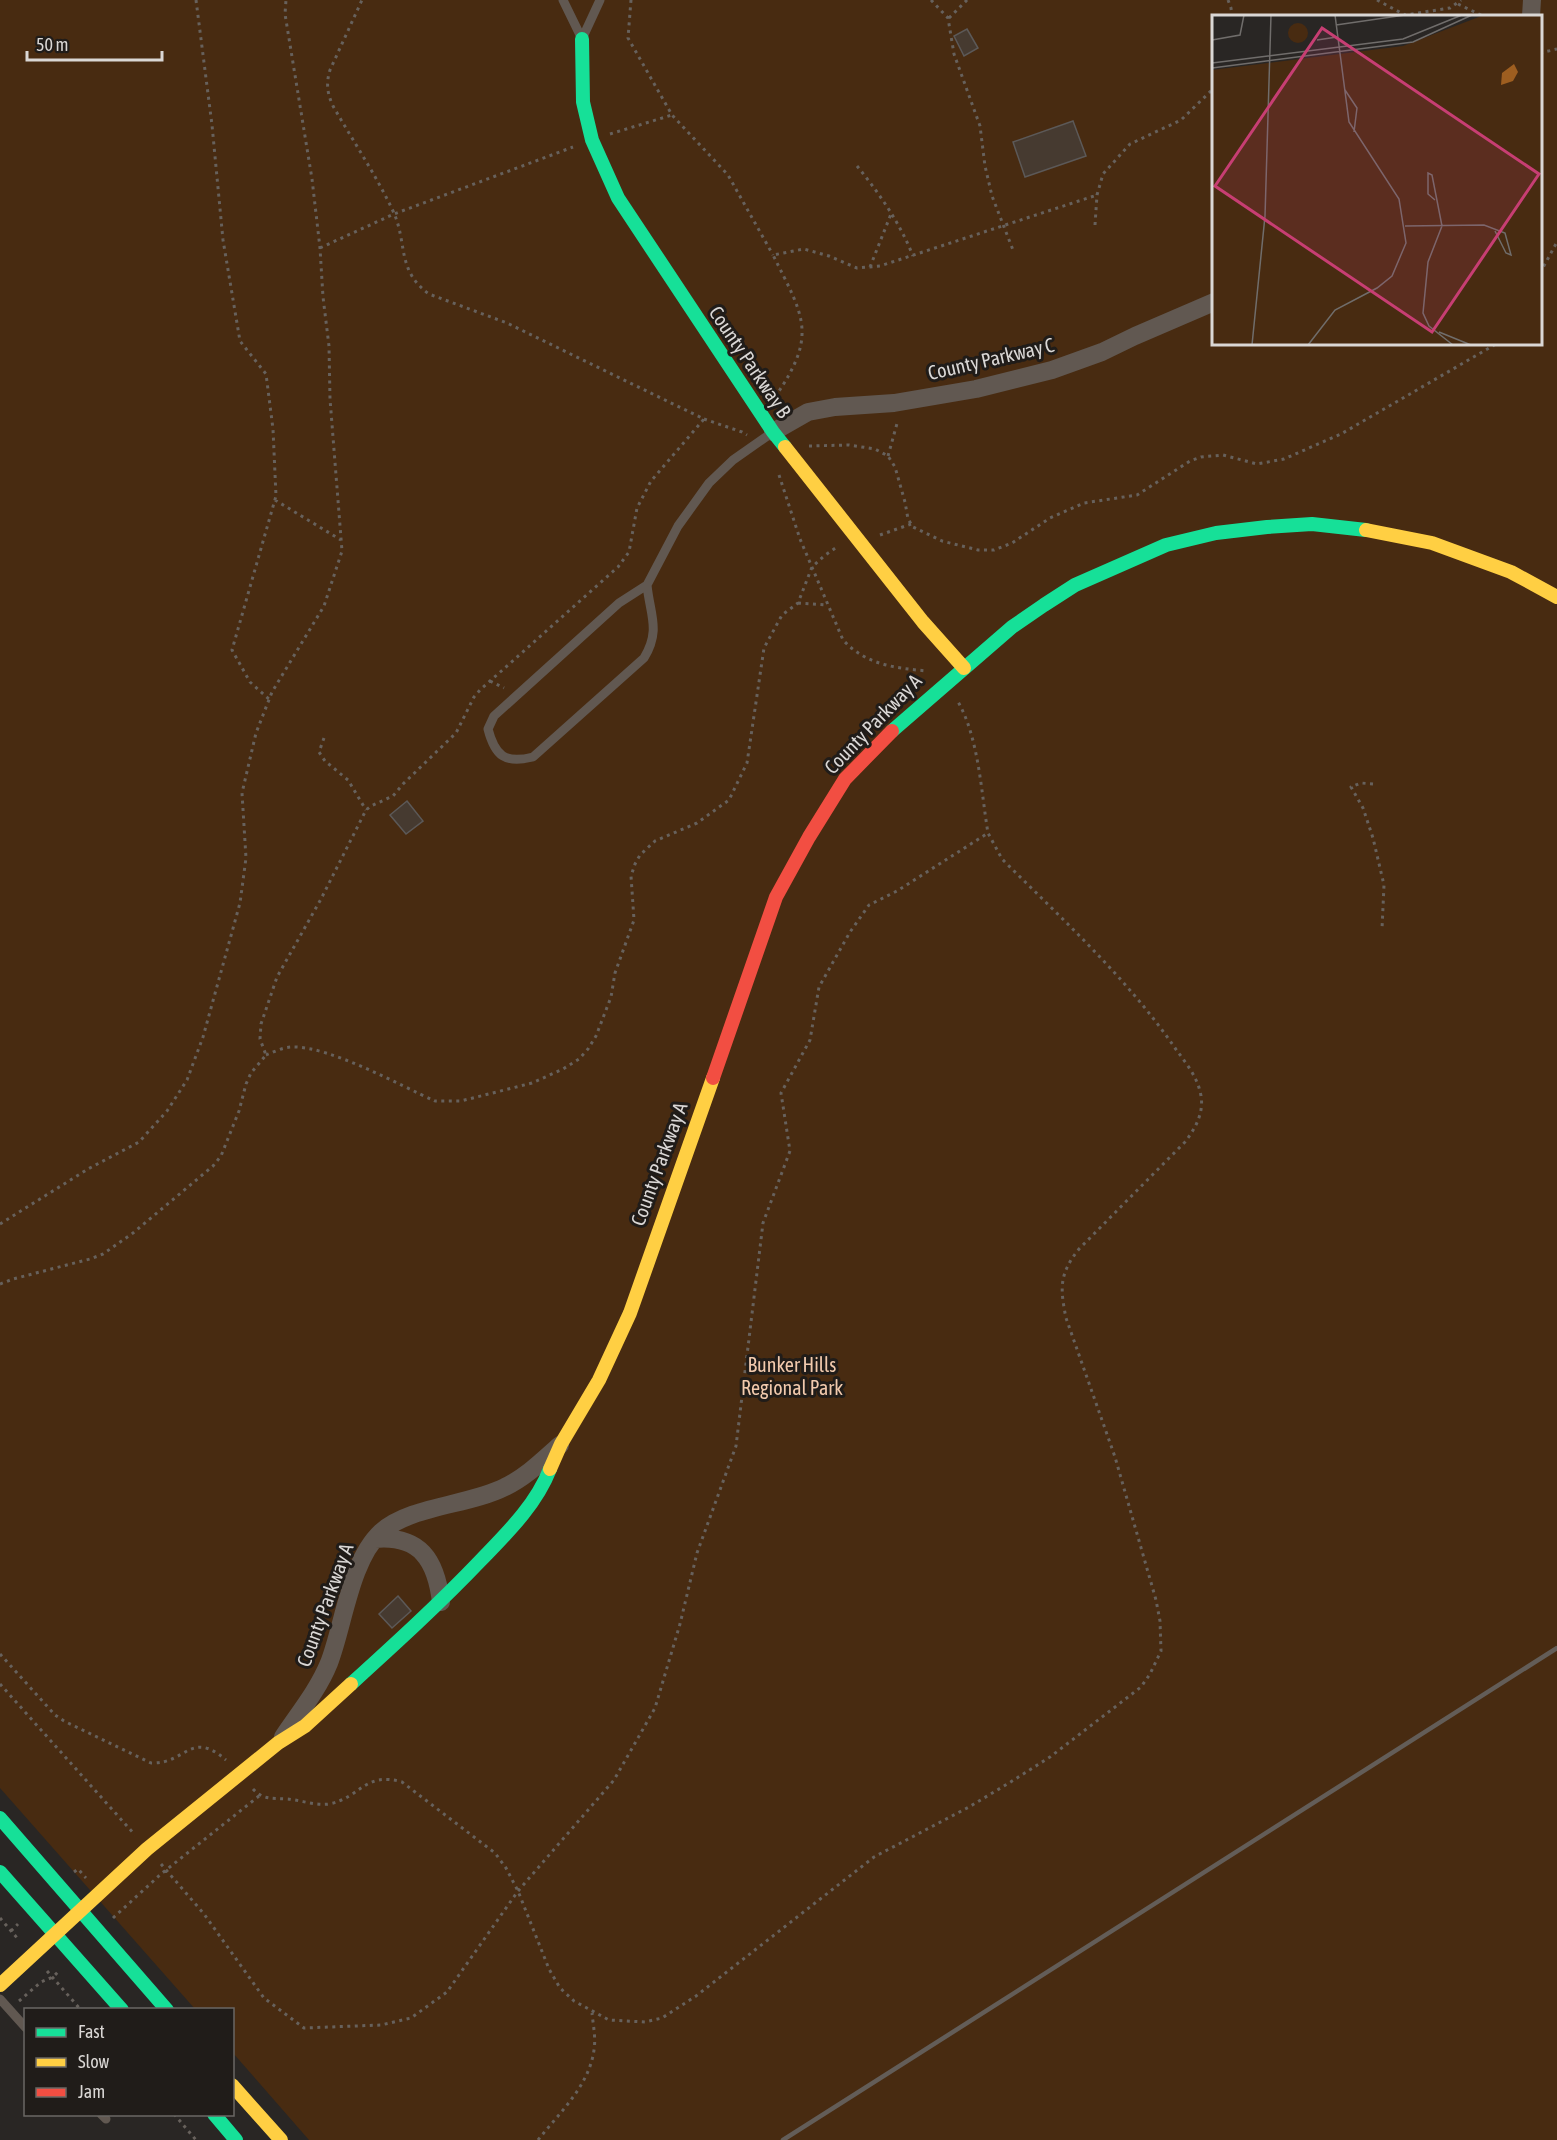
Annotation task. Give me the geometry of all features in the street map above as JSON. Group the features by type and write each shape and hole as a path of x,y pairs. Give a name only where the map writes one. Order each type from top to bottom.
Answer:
{"street":[{"path":"1531,15 1532,0"},
{"name":"County Parkway B","path":"582,39 583,102 592,140 618,198 773,432 923,622 964,668"},
{"name":"County Parkway C","path":"773,432 808,412 835,407 903,401 976,389 1052,370 1102,352 1212,303"},
{"name":"County Parkway A","path":"0,1985 147,1849 278,1743 305,1726 441,1602 514,1526 544,1485 561,1444 599,1380 630,1313 776,897 845,779 903,720 1012,627 1075,585 1166,545 1216,533 1312,524 1358,528 1432,543 1511,572 1557,597"},
{"name":"County Parkway A","path":"278,1743 320,1684 330,1661 356,1574 375,1539 393,1524 411,1516 506,1487 530,1471 561,1444"},
{"path":"375,1539 391,1538 406,1542 422,1552 432,1564 441,1602"},
{"path":"0,1818 164,2008"},
{"path":"0,1872 120,2008"},
{"path":"234,2087 280,2140"},
{"path":"215,2116 236,2140"}],"lane":[{"path":"563,0 582,39"},
{"path":"582,39 600,0"},
{"path":"647,585 654,629 650,648 644,658 533,757 519,760 502,756 492,746 488,729 494,716 618,603 647,585 678,526 709,483 733,460 773,432"},
{"path":"0,1999 24,2026"}],"path":[{"path":"195,0 212,125 223,240 240,341 266,374 273,429 275,500 232,650 250,682 269,699"},
{"path":"0,1224 139,1142 167,1111 187,1080 203,1037 240,903 246,858 242,793 256,734 269,699 324,606 342,551 330,399 329,346 320,248 312,179 285,14 286,0"},
{"path":"362,0 330,70 327,89 333,106 394,214 406,266 419,287 429,294 507,323 704,418 733,428"},
{"path":"631,0 628,38 672,115 728,175 796,301 801,316 800,350 796,364 776,397"},
{"path":"932,0 948,18 954,54 980,126 992,196 1013,250"},
{"path":"948,18 967,0"},
{"path":"1228,0 1232,8 1232,15"},
{"path":"1377,0 1405,15 1450,8 1461,0"},
{"path":"1457,3 1481,15"},
{"path":"1542,53 1557,50"},
{"path":"1095,225 1097,195 1103,174 1130,144 1181,120 1212,90"},
{"path":"320,248 394,214 592,140 672,115"},
{"path":"857,166 891,214 913,256"},
{"path":"773,255 804,249 829,256 857,268 880,266 1097,195"},
{"path":"870,267 891,214"},
{"path":"1542,269 1557,242"},
{"path":"810,446 849,445 875,449 888,456 895,467 908,519 913,527 942,540 978,550 994,550 1012,543 1050,518 1084,503 1137,495 1190,461 1201,457 1223,455 1257,464 1274,462 1291,456 1341,434 1494,345"},
{"path":"888,456 903,401"},
{"path":"266,1055 260,1039 261,1024 273,987 366,810 398,792 403,784 456,733 474,697 480,690 618,567 629,552 637,508 651,481 704,418"},
{"path":"778,474 792,516 843,640 858,654 882,664 930,672"},
{"path":"275,500 340,540"},
{"path":"0,1284 103,1254 133,1233 203,1175 221,1156 239,1111 246,1084 251,1073 266,1055 294,1047 319,1051 347,1061 435,1101 446,1102 461,1101 532,1083 579,1059 596,1036 611,997 615,974 634,920 632,876 635,864 640,855 655,841 697,823 729,800 747,763 764,648 782,615 798,603 812,567"},
{"path":"798,603 827,605"},
{"path":"248,1784 260,1796 269,1799 293,1799 327,1804 340,1800 373,1780 391,1779 402,1782 495,1853 518,1891 549,1969 560,1988 592,2013 609,2020 645,2022 671,2013 732,1969 874,1857 969,1807 1050,1757 1142,1686 1161,1651 1160,1621 1156,1599 1115,1457 1066,1318 1063,1276 1079,1248 1185,1142 1200,1114 1201,1097 1192,1072 1144,1005 1118,975 1002,859 988,833 975,751 964,711 956,698"},
{"path":"324,738 319,753 348,780 366,810"},
{"path":"1373,784 1362,783 1351,787 1363,808 1384,885 1382,929"},
{"path":"0,1684 204,1914 264,1998 304,2028 381,2025 411,2018 447,1992 518,1891 614,1780 655,1708 680,1624 697,1552 736,1446 763,1223 790,1151 782,1093 810,1040 819,987 849,932 869,905 897,891 988,833"},
{"path":"0,1654 55,1714 76,1728 151,1763 163,1764 204,1746 215,1751 230,1764"},
{"path":"116,1915 166,1870 260,1796"},
{"path":"0,1918 14,1934"},
{"path":"8,2008 41,1982 52,1977 79,2008"},
{"path":"538,2140 586,2077 594,2048 592,2013"},
{"path":"175,2116 196,2140"}],"green space":[{"name":"Bunker Hills Regional Park","path":"0,0 1557,0 1557,2140 309,2140 234,2054 234,2008 194,2008 0,1788"}],"building":[{"path":"967,29 978,48 964,56 954,36"},
{"path":"1073,121 1086,156 1025,177 1013,142"},
{"path":"407,801 423,821 406,834 390,815"},
{"path":"398,1596 411,1611 392,1628 379,1614"}],"railway":[{"path":"783,2140 1557,1648"}],"traffic: fast":[{"path":"582,39 583,102 592,140 618,198 785,447"},
{"path":"892,731 1012,627 1044,605 1075,585 1166,545 1216,533 1267,527 1312,524 1366,530"},
{"path":"351,1684 433,1608 501,1539 537,1495 550,1469"},
{"path":"0,1818 165,2008"},
{"path":"0,1872 120,2008"},
{"path":"216,2116 236,2140"}],"traffic: slow":[{"path":"785,447 923,622 964,668"},
{"path":"1366,530 1432,543 1511,572 1557,597"},
{"path":"550,1469 561,1444 599,1380 630,1313 713,1078"},
{"path":"0,1985 147,1849 278,1743 305,1726 351,1684"},
{"path":"234,2087 281,2140"}],"traffic: jam":[{"path":"713,1078 776,897 845,779 892,731"}]}
